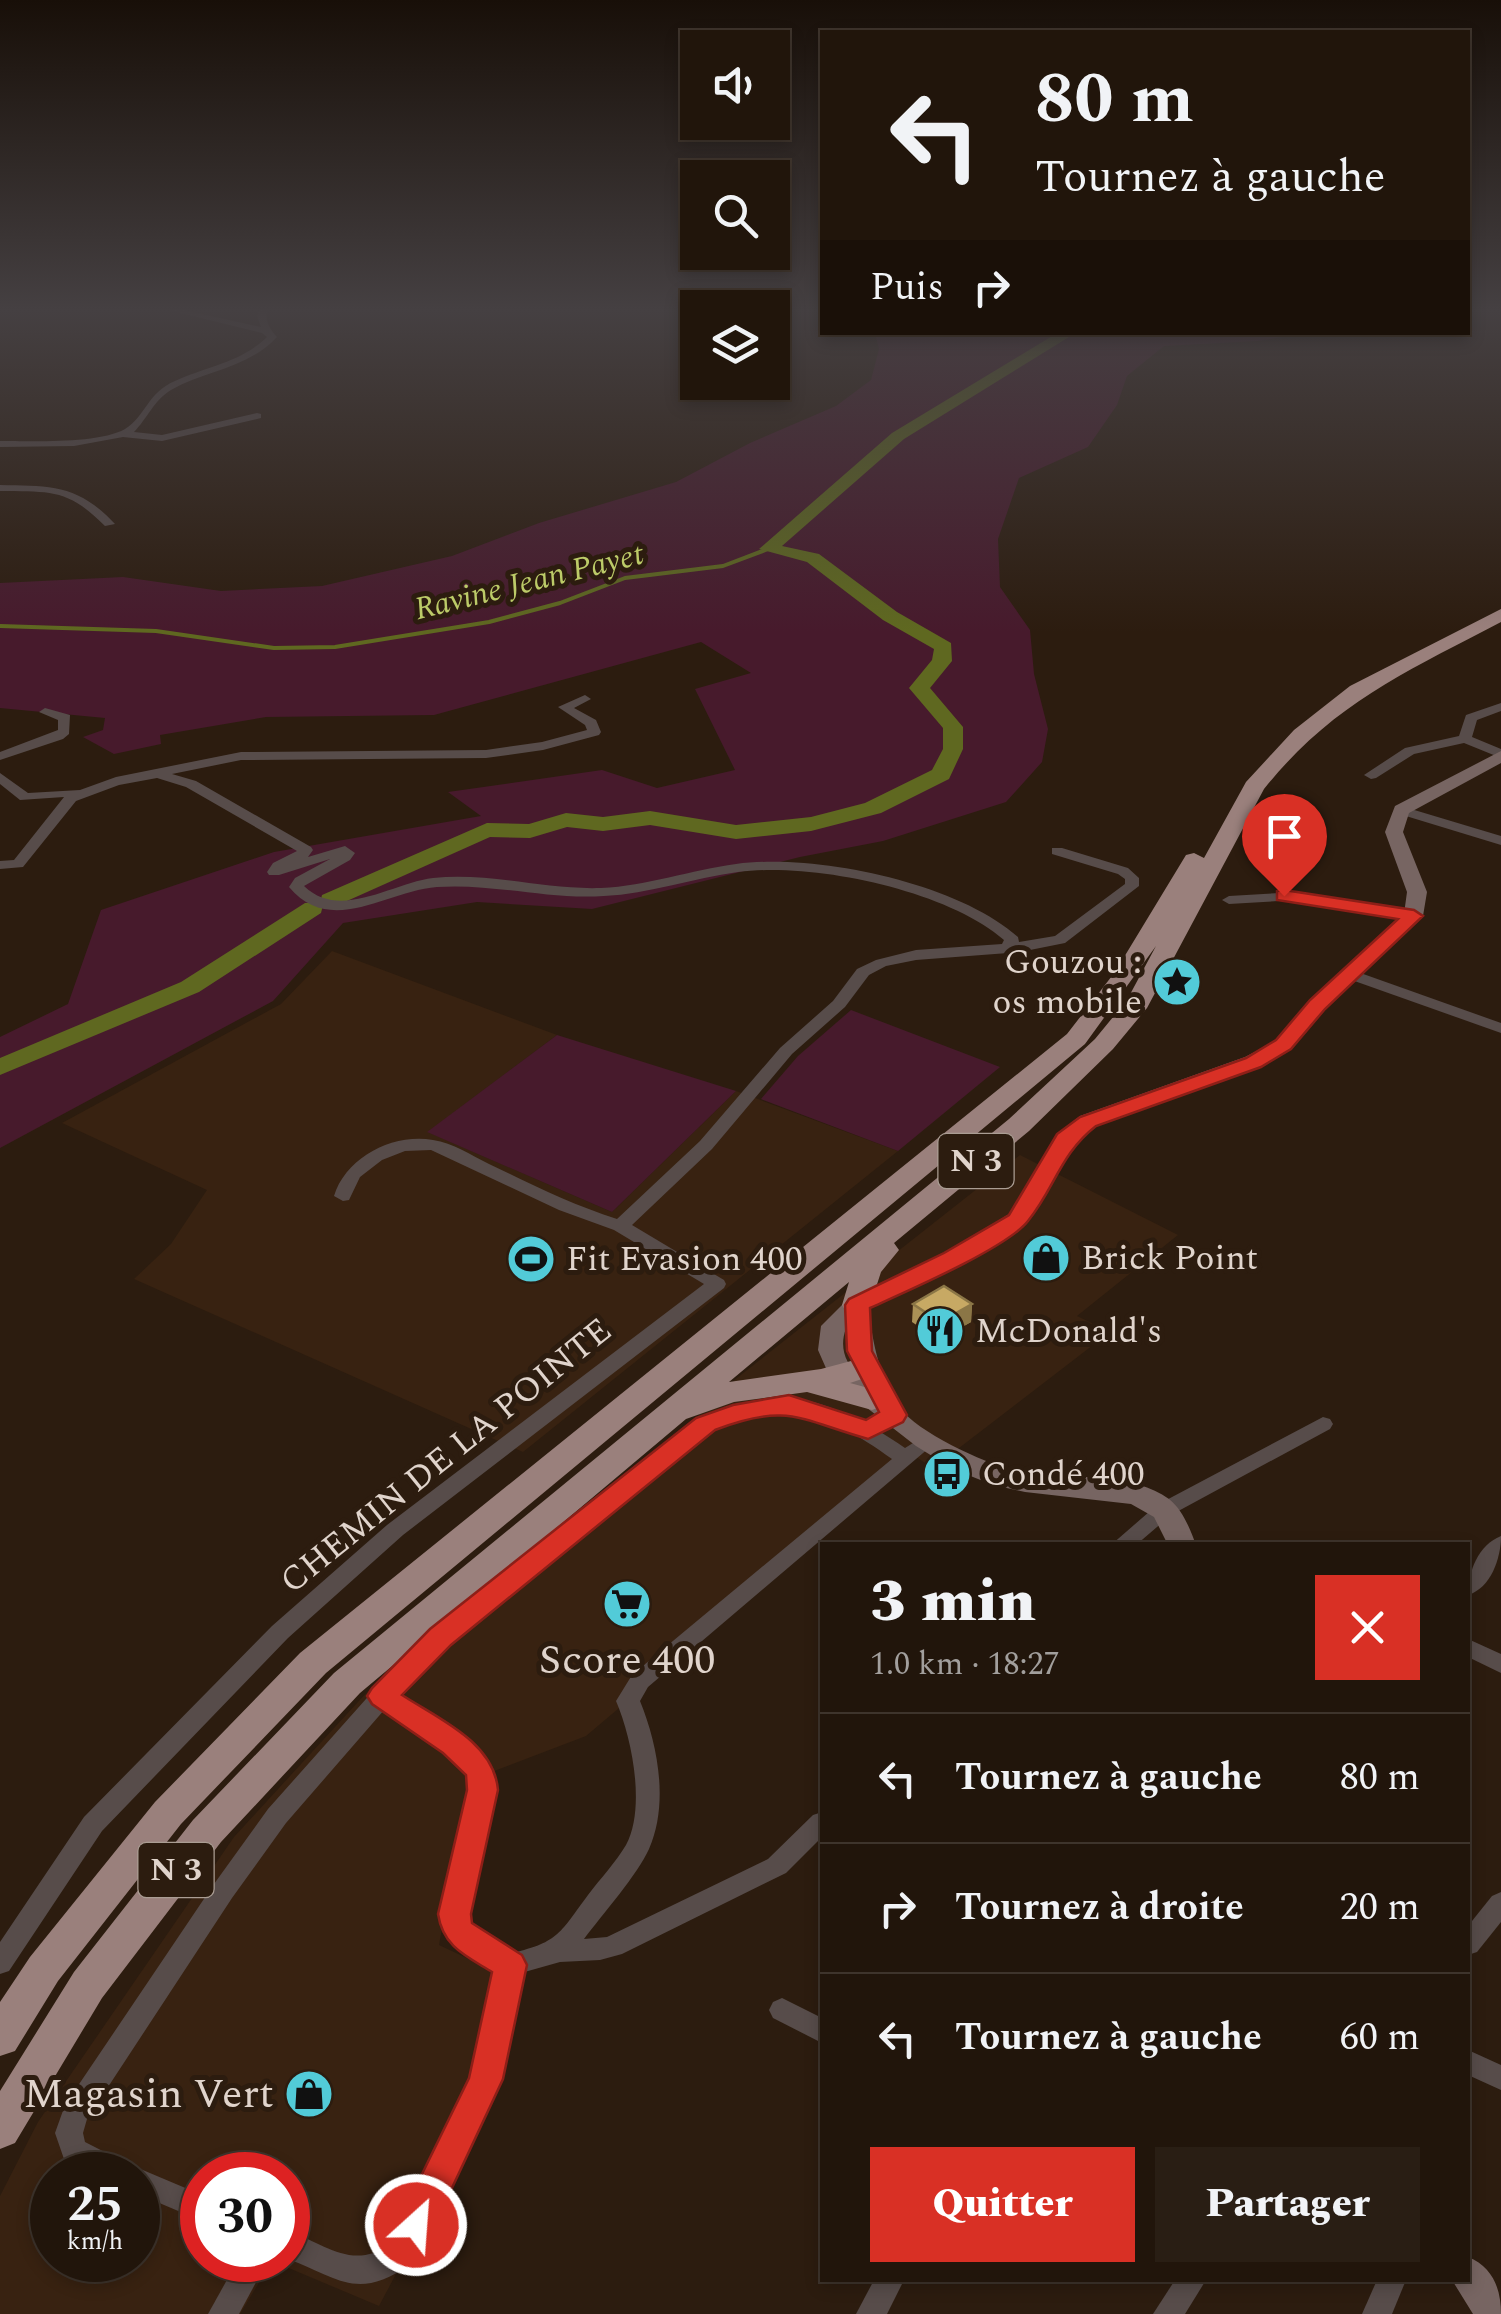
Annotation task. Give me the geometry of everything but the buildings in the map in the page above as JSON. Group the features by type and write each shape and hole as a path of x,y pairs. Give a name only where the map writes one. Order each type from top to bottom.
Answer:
{"highway":[{"name":"N 3","path":"0,2038 44,1969 168,1813 313,1664 1076,1039 1112,999 1137,962 1236,783 1260,753 1315,705 1345,685 1501,603"},
{"name":"N 3","path":"0,2130 88,1985 207,1831 347,1683 1019,1126 1104,1044 1138,1003 1254,787 1300,734 1358,690 1501,615"},
{"path":"857,1305 867,1269 913,1221 988,1158 1019,1126"},
{"path":"394,1643 434,1616 674,1417 703,1400 733,1391 808,1384 869,1389"}],"main road":[{"path":"1181,1542 1175,1523 1164,1510 1130,1495 1020,1482 915,1450 869,1389 858,1336 857,1305 953,1259 1018,1220 1064,1139 1088,1121 1253,1062 1283,1044 1317,1004 1414,916 1417,892 1394,832 1401,810 1498,759"},
{"path":"1470,2279 1496,2314"}],"street":[{"path":"0,444 74,443 122,434 133,429 143,416"},
{"path":"122,434 162,438 257,416"},
{"path":"0,488 73,493 109,524"},
{"path":"0,777 24,797 90,790 241,756 462,756 543,746 594,732 590,724 564,707 585,699"},
{"path":"1465,738 1471,718 1501,707"},
{"path":"0,756 58,736 64,730 65,718 46,712"},
{"path":"1371,775 1410,751 1465,738 1498,759"},
{"path":"157,774 191,784 306,850 274,872 348,852 346,857 300,881 296,887 307,898 322,904 351,905 430,883 506,883 593,892 745,868 786,867 850,875 942,899 1000,926 1013,940 1007,947"},
{"path":"0,864 18,864 62,804 90,790"},
{"path":"1401,810 1501,841"},
{"path":"342,1196 344,1184 363,1164 396,1150 427,1144 620,1226 706,1145 786,1052 840,1004 863,972 881,963 916,956 1060,940 1132,886 1132,878 1123,871 1058,851"},
{"path":"1229,900 1298,896 1414,916"},
{"path":"1352,975 1501,1028"},
{"name":"CHEMIN DE LA POINTE","path":"0,1963 93,1824 186,1725 345,1570 717,1284 620,1226"},
{"path":"868,1430 869,1389"},
{"path":"78,2152 69,2133 75,2114 223,1890 277,1816 382,1696 441,1637 706,1424 733,1414 789,1404 915,1450 640,1680 628,1702 643,1751 643,1832 638,1848 562,1949 536,1961 510,1965 467,1940 456,1929 454,1914 483,1790 482,1774 454,1744 382,1696"},
{"path":"1126,1542 1164,1510 1323,1424"},
{"path":"1470,1583 1501,1544"},
{"path":"1470,1648 1501,1664"},
{"path":"562,1949 585,1952 613,1946 760,1875 777,1866 820,1824"},
{"path":"1470,1942 1501,1903"},
{"path":"310,2255 360,2273 388,2265 401,2254 486,2079 510,1965"},
{"path":"782,2010 820,2030"},
{"path":"1470,2063 1501,2078"},
{"path":"223,2314 241,2282"},
{"path":"871,2314 889,2282"},
{"path":"1168,2314 1191,2282"},
{"path":"1377,2314 1391,2282"}],"shaded area":[{"path":"813,416 1109,416 1088,447 1019,478 998,539 1000,587 1030,630 1034,674 1048,729 1042,762 1006,802 883,841 800,857 592,909 477,902 343,923 273,1001 0,1148 0,1037 68,1004 101,910 274,852 481,816 448,792 602,770 657,788 735,770 695,689 751,673 701,642 434,715 266,717 160,735 161,744 114,754 83,737 103,730 105,718 0,708 0,583 123,577 221,591 322,586 452,556 539,523 676,482"},
{"path":"332,951 557,1035 428,1132 612,1212 736,1091 898,1151 523,1452 134,1279 171,1244 207,1190 62,1123 281,1004"},
{"path":"851,1010 1000,1067 898,1151 761,1099 798,1056"},
{"path":"557,1035 736,1091 612,1212 427,1132"},
{"path":"1020,1155 1178,1235 1077,1316 1110,1332 933,1468 916,1457 586,1736 468,1781 439,1945 520,1983 494,2089 379,2306 310,2277 310,2152 180,2152 180,2282 259,2282 240,2314 0,2314 0,2196 38,2122 234,1837 391,1666 690,1423 737,1378"}],"waterway":[{"path":"330,900 487,830 530,831 566,820 603,824 650,818 736,832 811,824 873,808 941,774 953,749 953,727 919,688 942,661 944,647 890,616 813,558 768,549 898,436 931,416"},
{"name":"Ravine Jean Payet","path":"0,626 156,631 274,648 335,647 489,622 560,603 625,578 723,566 768,549"},
{"path":"0,1067 190,987 313,908"}],"place":[{"name":"Gouzou : os mobile","path":"1177,982"},
{"name":"Brick Point","path":"1046,1258"},
{"name":"Fit Evasion 400","path":"531,1259"},
{"name":"McDonald's","path":"940,1331"},
{"name":"Condé 400","path":"947,1474"},
{"name":"Score 400","path":"627,1604"},
{"name":"Magasin Vert","path":"309,2094"}],"route":[{"path":"416,2225 486,2079 510,1965 467,1940 456,1929 454,1914 483,1790 482,1774 454,1744 382,1696 441,1637 706,1424 733,1414 789,1404 868,1430 894,1415 860,1351 857,1305 953,1259 1018,1220 1064,1139 1088,1121 1253,1062 1283,1044 1317,1004 1414,916 1284,896"}]}
